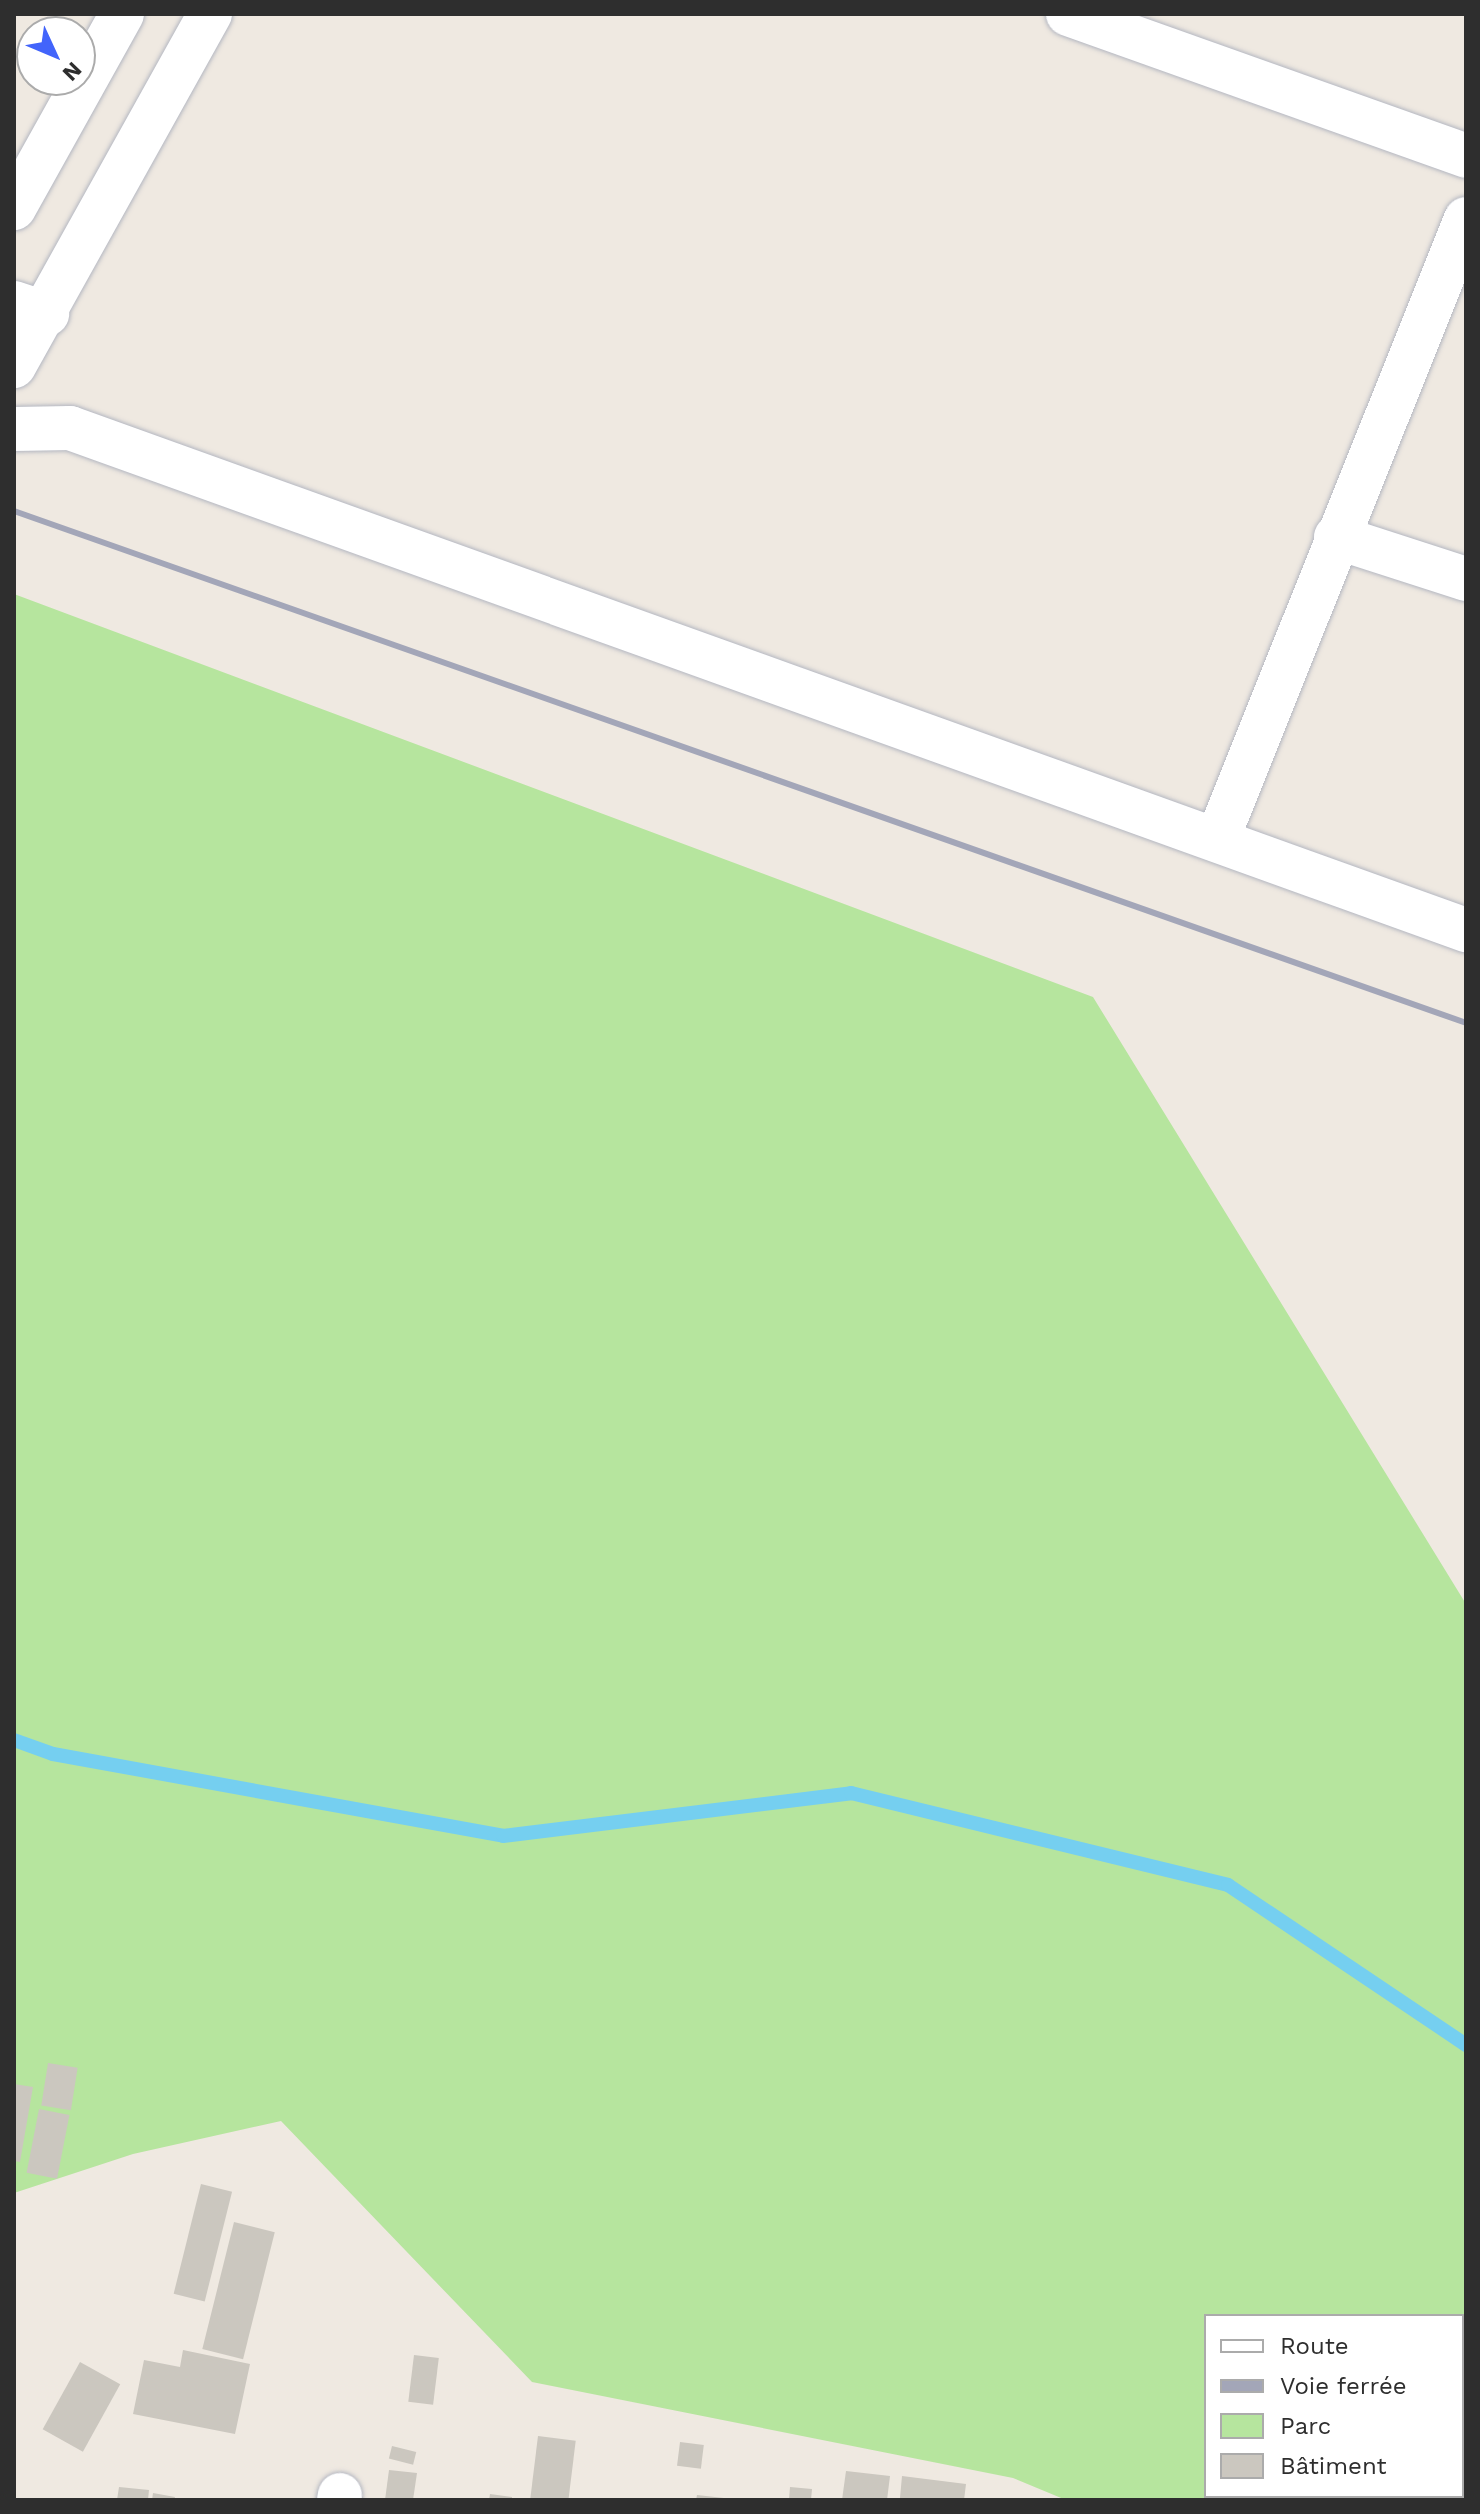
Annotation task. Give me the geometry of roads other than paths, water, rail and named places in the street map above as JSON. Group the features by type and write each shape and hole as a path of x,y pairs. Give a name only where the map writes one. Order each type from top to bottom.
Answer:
{"street":[{"path":"14,208 122,14"},
{"path":"14,366 31,309 210,14"},
{"path":"1068,14 1466,156"},
{"path":"1217,840 1466,219"},
{"path":"14,429 70,428 1466,930"},
{"path":"1336,537 1466,579"}],"waterway":[{"path":"14,1740 53,1754 503,1836 851,1793 1228,1885 1466,2045"}],"railway":[{"path":"14,511 1466,1023"}]}
